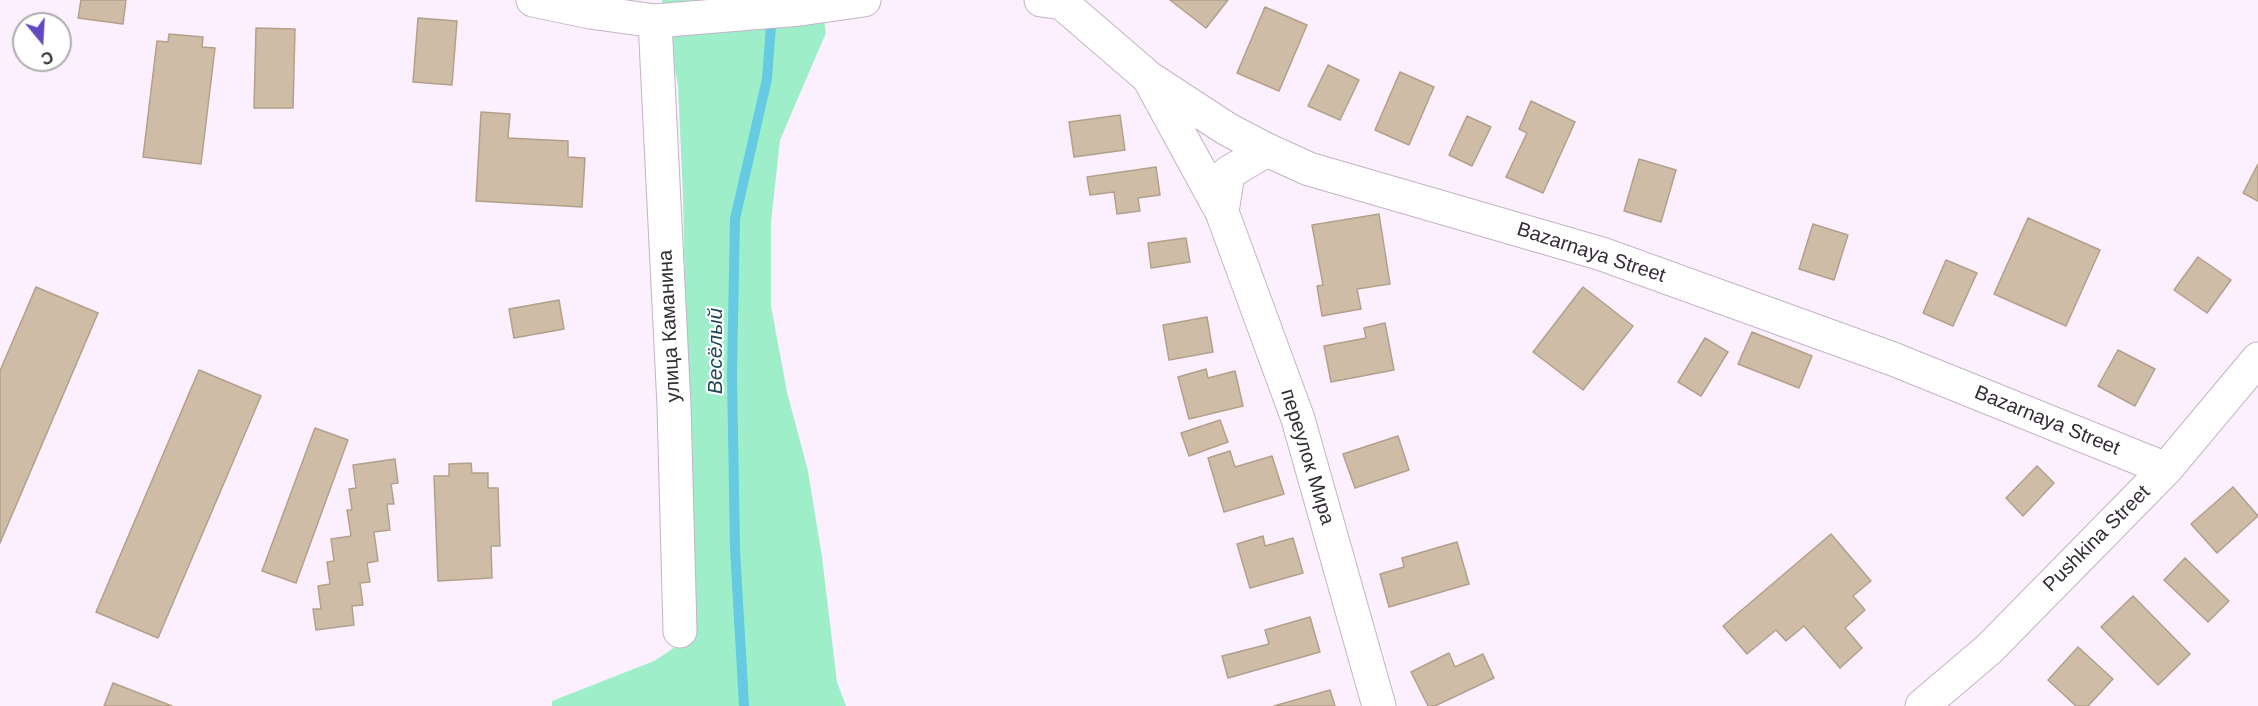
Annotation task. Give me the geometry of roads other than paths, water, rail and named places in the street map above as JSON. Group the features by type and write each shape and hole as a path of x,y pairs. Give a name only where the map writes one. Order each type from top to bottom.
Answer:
{"street":[{"path":"533,0 590,12 655,21 800,9 864,0"},
{"name":"Bazarnaya Street","path":"1041,0 1062,3 1149,78 1227,129 1309,169 1602,254 1893,359 2166,469"},
{"name":"улица Каманина","path":"655,21 674,406 680,632"},
{"name":"переулок Мира","path":"1149,78 1222,212 1298,420 1379,706"},
{"name":"переулок Мира","path":"1222,212 1228,173 1267,150"},
{"name":"Pushkina Street","path":"1922,706 1989,649 2166,469 2258,359"}],"waterway":[{"name":"Весёлый","path":"744,706 735,549 732,374 735,219 767,79 771,26 769,15"}]}
